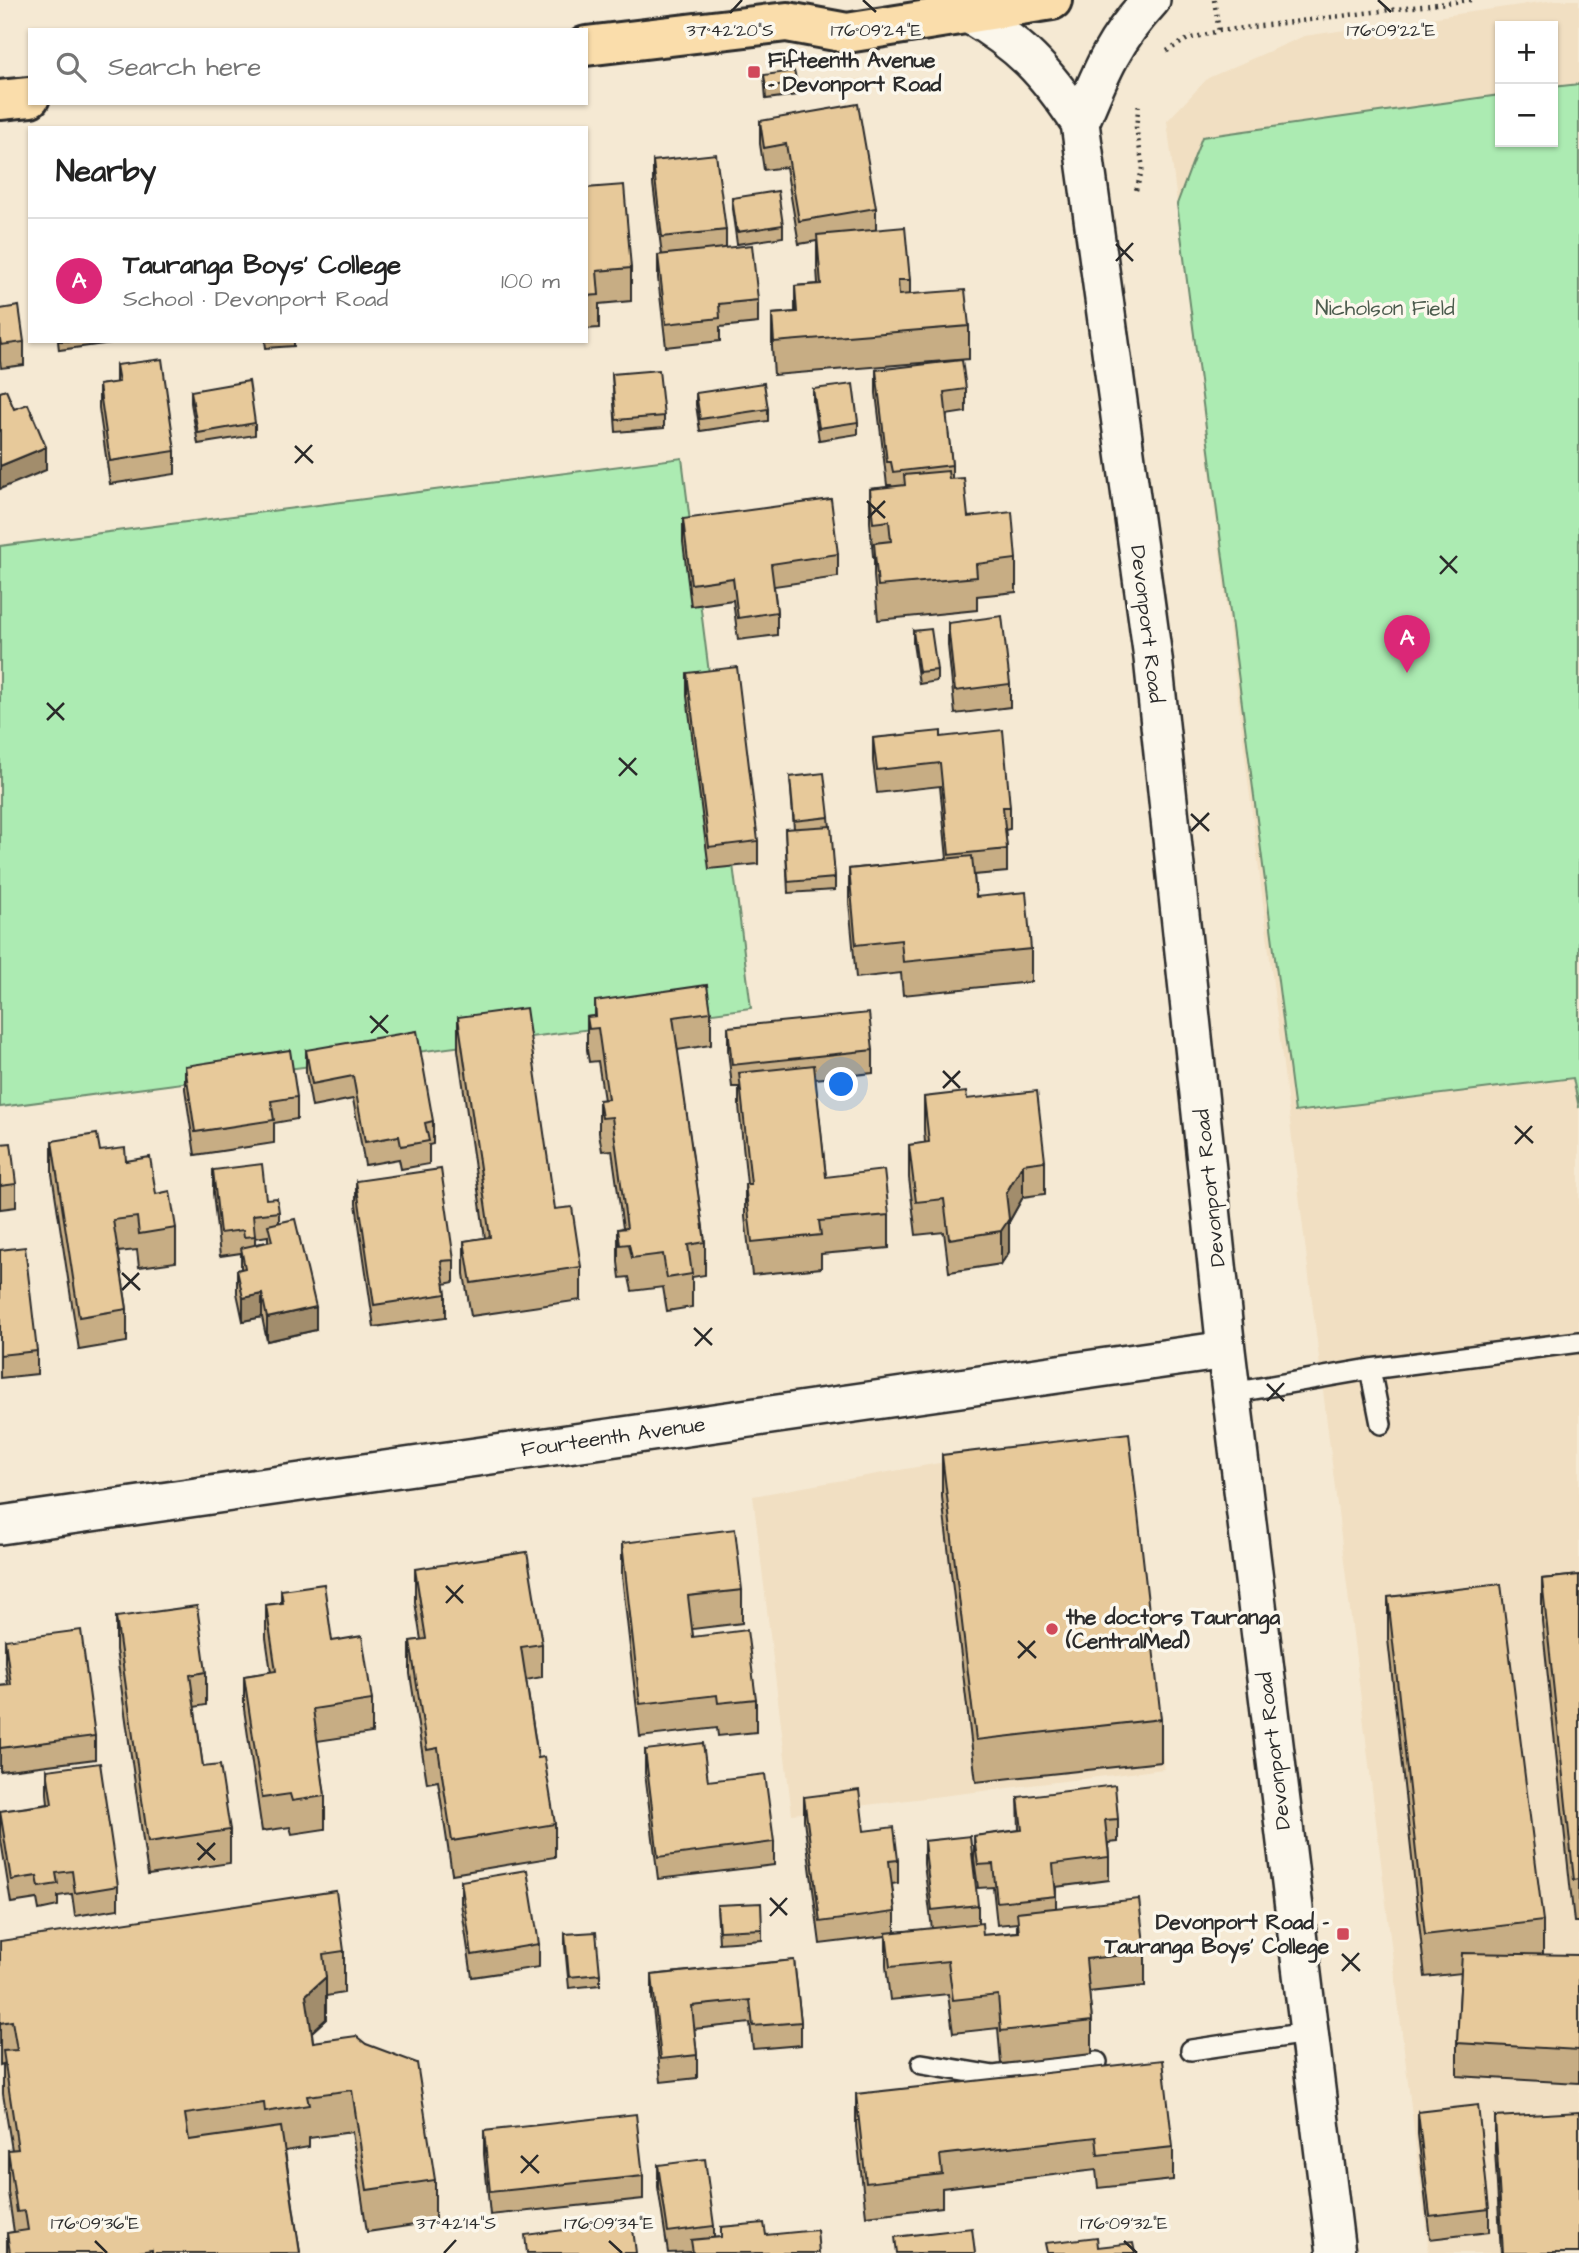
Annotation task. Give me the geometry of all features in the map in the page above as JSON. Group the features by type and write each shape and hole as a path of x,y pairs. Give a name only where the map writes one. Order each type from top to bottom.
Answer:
{"main road":[{"path":"787,22 818,0"},
{"path":"588,46 787,22 847,33 1052,0"},
{"path":"0,100 28,97"}],"street":[{"path":"1080,123 1108,55 1131,22 1151,0"},
{"name":"Devonport Road","path":"967,13 1025,51 1043,71 1080,123 1153,658 1226,1350 1307,2034 1336,2253"},
{"name":"Fourteenth Avenue","path":"0,1525 1226,1350"}],"lane":[{"path":"1231,1393 1370,1369 1579,1342"},
{"path":"1370,1369 1381,1424"},
{"path":"1191,2050 1307,2034"},
{"path":"922,2064 995,2076 1097,2062"}],"path":[{"path":"1214,0 1219,31"},
{"path":"1160,55 1188,39 1219,31 1471,0"},
{"path":"1135,196 1143,168 1136,127 1140,92"}],"shaded area":[{"path":"1555,0 1579,0 1579,2253 1429,2253 1167,121 1208,78 1304,36"},
{"path":"1103,1434 1132,1474 1164,1769 792,1814 753,1496"}],"green space":[{"name":"Nicholson Field","path":"1579,84 1579,1108 1573,1078 1295,1112 1177,204 1202,137 1495,96 1495,147 1558,147 1558,86"},
{"path":"682,458 751,1008 0,1107 0,546"}],"building":[{"path":"794,71 797,83 766,88 764,75"},
{"path":"858,104 876,208 799,221 786,144 764,148 760,121"},
{"path":"716,154 726,230 662,237 653,161"},
{"path":"624,185 631,268 597,271 599,295 588,296 588,188"},
{"path":"778,191 783,225 737,232 732,198"},
{"path":"905,227 910,280 898,280 899,295 965,290 969,326 774,342 772,314 797,312 795,286 821,284 817,235"},
{"path":"752,245 758,300 719,304 720,318 666,324 658,255"},
{"path":"19,306 24,342 1,345 0,309"},
{"path":"162,359 175,451 110,461 99,385 119,382 116,365"},
{"path":"962,360 966,389 944,392 952,465 893,472 891,462 887,462 876,370"},
{"path":"659,370 664,416 616,420 612,374"},
{"path":"249,381 255,423 198,433 191,391"},
{"path":"764,383 768,409 700,419 696,393"},
{"path":"853,384 858,422 819,428 813,389"},
{"path":"6,390 14,409 28,404 46,447 0,466 0,392"},
{"path":"948,471 949,479 964,478 968,517 1012,512 1016,559 976,564 977,577 878,586 874,543 891,541 889,521 873,523 870,489 905,485 904,475"},
{"path":"831,499 838,554 771,564 777,612 738,618 733,578 691,584 683,519"},
{"path":"1002,616 1010,684 955,691 948,623"},
{"path":"931,629 937,670 919,672 913,631"},
{"path":"737,667 758,841 709,847 687,673"},
{"path":"1003,730 1010,807 1003,807 1007,849 949,855 940,763 877,770 873,738 941,731 941,737"},
{"path":"824,773 829,817 794,821 790,777"},
{"path":"831,826 835,878 788,882 785,829"},
{"path":"972,856 976,897 1026,892 1031,949 903,962 901,940 856,945 849,869"},
{"path":"707,985 711,1012 673,1017 705,1242 688,1245 692,1274 667,1278 663,1254 632,1258 629,1244 620,1245 618,1229 627,1228 612,1117 602,1118 599,1100 608,1099 598,1028 589,1029 587,1017 596,1016 595,1001"},
{"path":"526,1008 555,1209 572,1207 581,1267 471,1283 464,1241 490,1237 458,1017"},
{"path":"869,1013 873,1050 732,1065 728,1027"},
{"path":"417,1031 433,1121 425,1123 429,1141 401,1146 399,1136 365,1142 353,1076 312,1084 306,1050"},
{"path":"290,1050 297,1097 271,1101 274,1120 195,1132 185,1066"},
{"path":"814,1065 826,1177 884,1170 889,1215 819,1221 821,1235 752,1242 745,1184 751,1184 739,1073"},
{"path":"1037,1091 1045,1161 1023,1164 1006,1193 1009,1219 1001,1231 949,1239 944,1199 916,1202 909,1145 929,1142 924,1097 966,1092 967,1099"},
{"path":"97,1134 100,1151 125,1148 126,1161 150,1157 156,1194 170,1191 176,1228 139,1234 137,1217 113,1220 127,1309 79,1317 52,1141"},
{"path":"11,1143 16,1184 0,1186 0,1144"},
{"path":"262,1164 266,1199 277,1198 279,1212 253,1215 255,1236 244,1237 243,1230 220,1233 213,1170"},
{"path":"441,1169 454,1260 441,1261 446,1294 374,1305 356,1181"},
{"path":"295,1219 316,1307 267,1318 262,1294 243,1298 237,1270 245,1268 241,1248 272,1241 268,1225"},
{"path":"25,1247 37,1351 0,1355 0,1250"},
{"name":"the doctors Tauranga (CentralMed)","path":"1129,1433 1161,1719 976,1740 942,1455"},
{"path":"735,1529 742,1590 688,1596 693,1637 747,1630 756,1699 718,1703 717,1695 640,1704 622,1543"},
{"path":"527,1552 542,1644 521,1647 538,1758 544,1757 555,1824 452,1841 438,1748 427,1750 410,1641 426,1639 415,1569"},
{"path":"1579,1575 1579,1879 1574,1880 1542,1579"},
{"path":"324,1584 332,1641 362,1636 372,1700 313,1709 325,1796 292,1801 290,1794 262,1798 244,1676 276,1671 266,1605 283,1603 281,1590"},
{"path":"1501,1584 1543,1921 1425,1935 1388,1597"},
{"path":"197,1606 206,1672 190,1675 203,1767 220,1765 230,1830 148,1842 116,1617"},
{"path":"81,1630 95,1736 0,1748 0,1686 11,1685 5,1640"},
{"path":"703,1743 708,1781 765,1774 774,1842 658,1857 645,1750"},
{"path":"100,1763 118,1886 75,1893 72,1871 56,1873 58,1884 39,1887 37,1876 11,1880 0,1811 52,1804 47,1770"},
{"path":"1115,1785 1118,1819 1105,1820 1109,1857 1053,1864 1056,1896 997,1902 993,1864 978,1865 974,1836 1022,1830 1018,1797"},
{"path":"859,1790 864,1831 894,1827 898,1860 889,1861 895,1912 820,1922 804,1797"},
{"path":"970,1836 978,1905 932,1910 924,1841"},
{"path":"527,1870 539,1944 472,1955 461,1881"},
{"path":"336,1891 344,1951 323,1954 326,1977 306,1995 313,2042 356,2036 366,2044 417,2063 435,2180 367,2190 352,2090 307,2096 309,2105 265,2112 264,2103 185,2114 189,2140 281,2127 300,2253 152,2253 152,2250 132,2253 10,2253 7,2233 28,2230 25,2211 17,2212 8,2150 18,2149 3,2051 17,2050 12,2021 0,2023 0,1941"},
{"path":"1139,1899 1145,1953 1086,1959 1092,2021 1001,2031 998,1995 953,2000 948,1961 890,1967 886,1933 982,1923 983,1935 1019,1932 1017,1912"},
{"path":"761,1903 762,1929 719,1931 717,1905"},
{"path":"596,1932 600,1974 569,1977 565,1934"},
{"path":"1462,1953 1579,1955 1579,2050 1457,2043"},
{"path":"794,1960 801,2022 753,2026 750,2000 692,2006 697,2055 661,2059 652,1975"},
{"path":"1163,2060 1173,2147 1098,2155 1096,2137 940,2155 942,2174 866,2183 856,2094"},
{"path":"1478,2105 1489,2209 1430,2216 1418,2112"},
{"path":"1579,2112 1579,2253 1503,2253 1495,2117"},
{"path":"636,2114 643,2176 490,2192 484,2131"},
{"path":"705,2159 714,2226 668,2232 658,2165"},
{"path":"632,2221 636,2253 527,2253 525,2235"},
{"path":"764,2223 766,2235 817,2230 819,2253 693,2253 691,2240 721,2237 721,2227"},
{"path":"972,2228 975,2253 897,2253 895,2237"},
{"path":"1097,2237 1098,2247 1133,2243 1135,2253 1047,2253 1045,2243"}],"place":[{"name":"Fifteenth Avenue - Devonport Road","path":"754,72"},
{"name":"Tauranga Boys' College","path":"1407,673"},
{"name":"the doctors Tauranga (CentralMed)","path":"1052,1629"},
{"name":"Devonport Road - Tauranga Boys' College","path":"1343,1934"}]}
